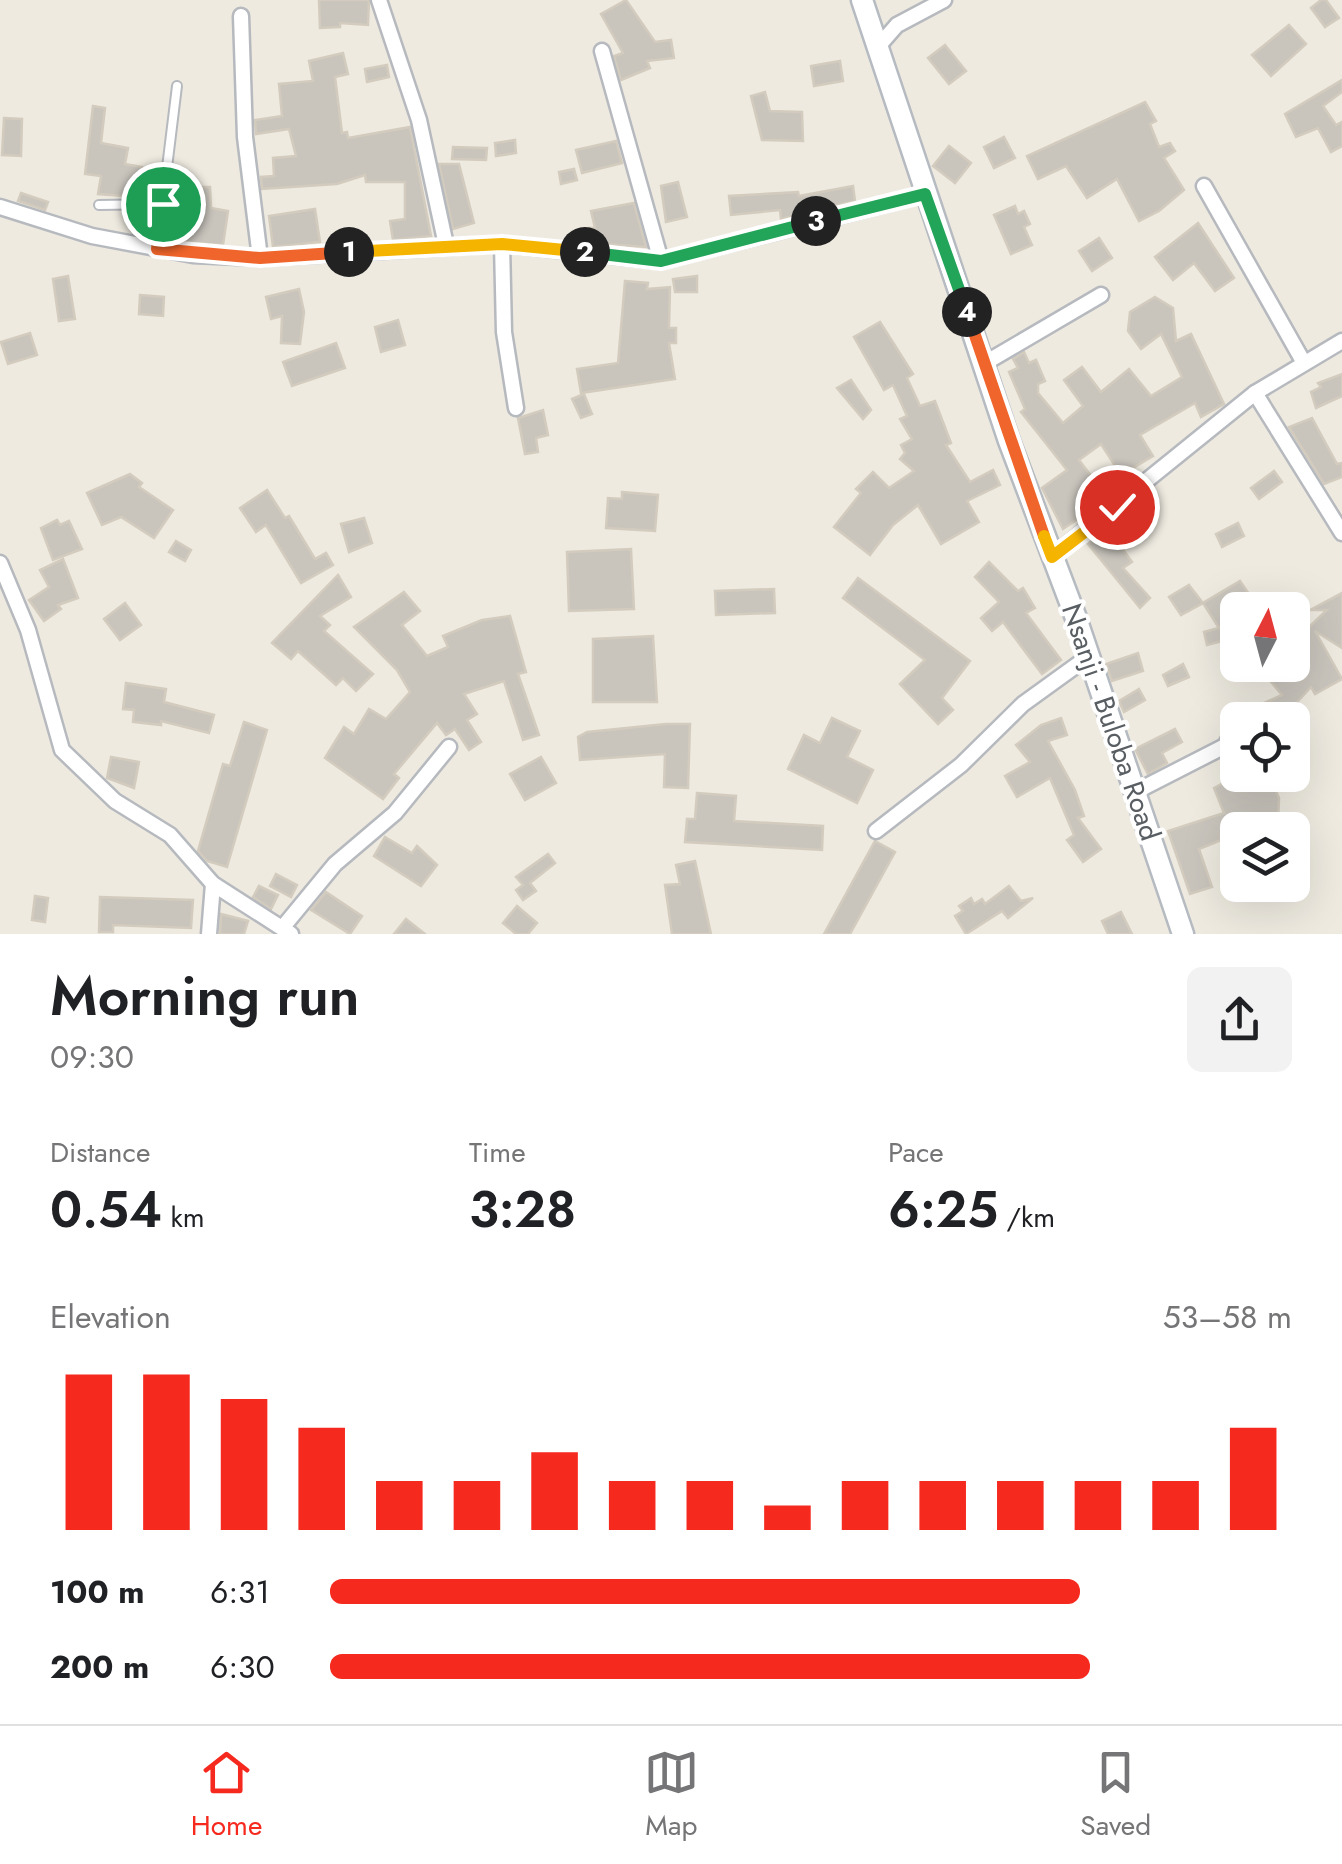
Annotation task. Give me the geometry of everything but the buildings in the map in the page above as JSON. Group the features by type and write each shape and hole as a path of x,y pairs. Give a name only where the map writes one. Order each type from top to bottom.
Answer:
{"main road":[{"name":"Nsanji - Buloba Road","path":"862,0 875,49 1183,934"}],"street":[{"path":"379,0 420,120 446,245"},
{"path":"875,49 897,25 944,0"},
{"path":"241,16 246,138 260,258"},
{"path":"602,51 661,261"},
{"path":"1204,186 1304,362"},
{"path":"0,207 92,236 157,249 260,258 502,244 661,261 925,194"},
{"path":"502,244 504,332 516,408"},
{"path":"985,363 1101,295"},
{"path":"1052,557 1255,393 1342,341"},
{"path":"1255,393 1342,533"},
{"path":"0,564 28,630 62,750 116,801 170,835 214,884 255,914 287,931 335,864 396,812 448,746"},
{"path":"876,831 961,765 1022,704 1088,657"},
{"path":"1135,792 1220,749"},
{"path":"209,934 214,884"}],"lane":[{"path":"157,249 177,86"},
{"path":"99,205 163,204"}],"route":[{"path":"163,204 157,249 193,254 260,258 502,244 661,261 925,194 1052,557 1117,507"}]}
